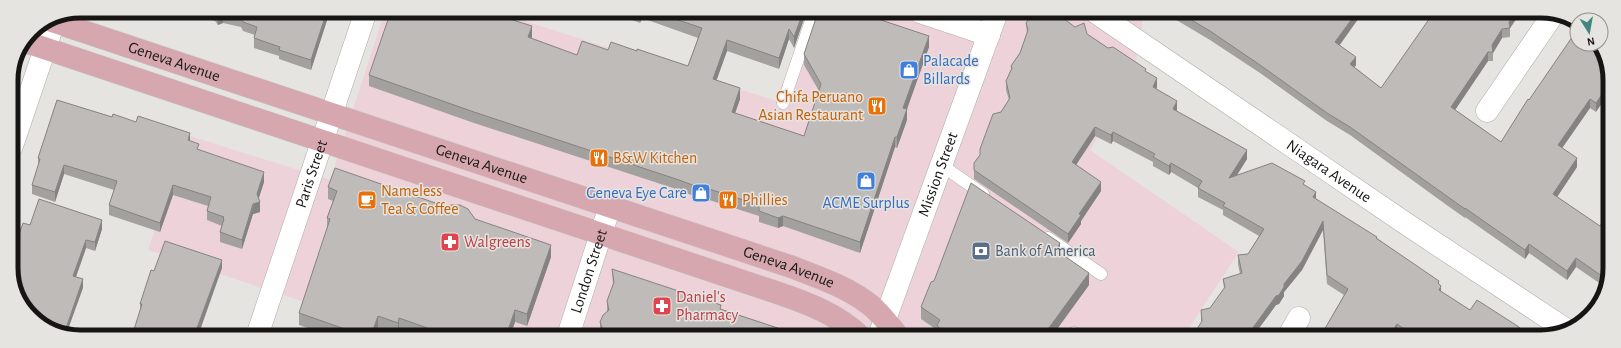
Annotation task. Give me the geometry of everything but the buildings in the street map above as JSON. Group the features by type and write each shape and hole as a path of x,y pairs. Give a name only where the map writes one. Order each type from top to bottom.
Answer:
{"main road":[{"name":"Geneva Avenue","path":"56,23 786,265 823,279 848,291 869,304 882,328"},
{"name":"Geneva Avenue","path":"36,45 781,294 811,305 842,320 853,330"}],"street":[{"name":"Paris Street","path":"259,330 364,18"},
{"path":"938,18 989,35"},
{"name":"Mission Street","path":"882,328 995,18"},
{"name":"Niagara Avenue","path":"1104,18 1405,223 1562,327"},
{"path":"1487,111 1549,19"},
{"path":"18,121 36,45 47,27"},
{"name":"London Street","path":"570,330 610,206"},
{"path":"1292,330 1299,318"}],"lane":[{"path":"783,103 812,18"},
{"path":"941,166 992,200"},
{"path":"1037,231 1101,274"}],"shaded area":[{"path":"383,18 515,18 783,103 815,18 1143,18 1134,74 1090,150 1239,252 1188,330 388,330 148,250 187,135 330,180"}],"place":[{"name":"Palacade Billards","path":"909,70"},
{"name":"Chifa Peruano Asian Restaurant","path":"877,106"},
{"name":"B&W Kitchen","path":"599,158"},
{"name":"ACME Surplus","path":"866,181"},
{"name":"Geneva Eye Care","path":"701,193"},
{"name":"Nameless Tea & Coffee","path":"367,200"},
{"name":"Phillies","path":"728,200"},
{"name":"Walgreens","path":"450,242"},
{"name":"Bank of America","path":"981,251"},
{"name":"Daniel's Pharmacy","path":"662,306"}]}
